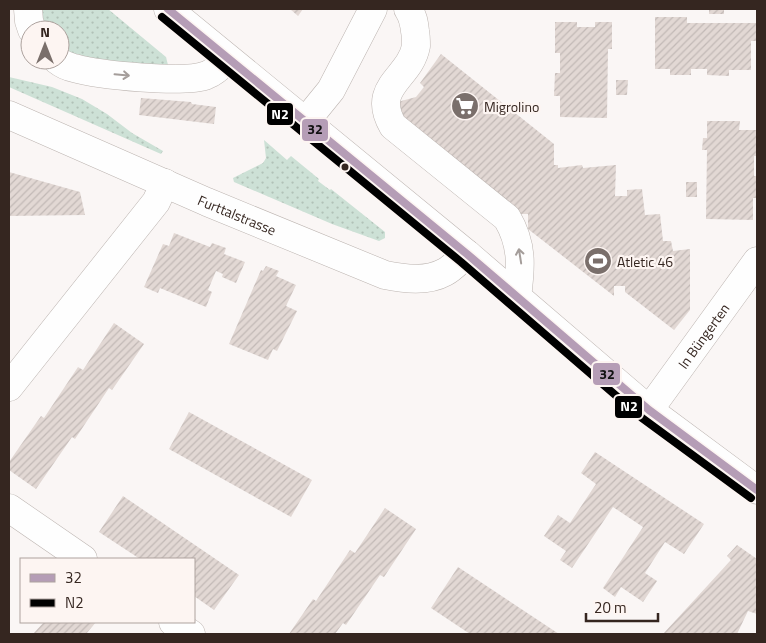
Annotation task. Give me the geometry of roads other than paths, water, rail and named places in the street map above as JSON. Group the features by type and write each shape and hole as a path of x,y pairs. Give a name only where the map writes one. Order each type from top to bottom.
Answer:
{"street":[{"path":"168,9 467,254 649,410 757,490"},
{"path":"306,122 331,90 373,9"},
{"path":"408,9 414,20 416,47 407,65 387,92 386,109 388,117 393,126 507,218 516,236 521,262 517,297"},
{"path":"70,66 95,73 188,80 207,76 228,59"},
{"name":"Furttalstrasse","path":"9,114 165,183 386,276 408,280 430,277 445,272 467,254"},
{"path":"9,387 156,202 165,183"},
{"name":"In Büngerten","path":"649,410 757,261"},
{"path":"9,508 81,558"},
{"path":"174,623 191,634"}],"place":[{"name":"Migrolino","path":"465,106"},
{"name":"Atletic 46","path":"598,261"}]}
